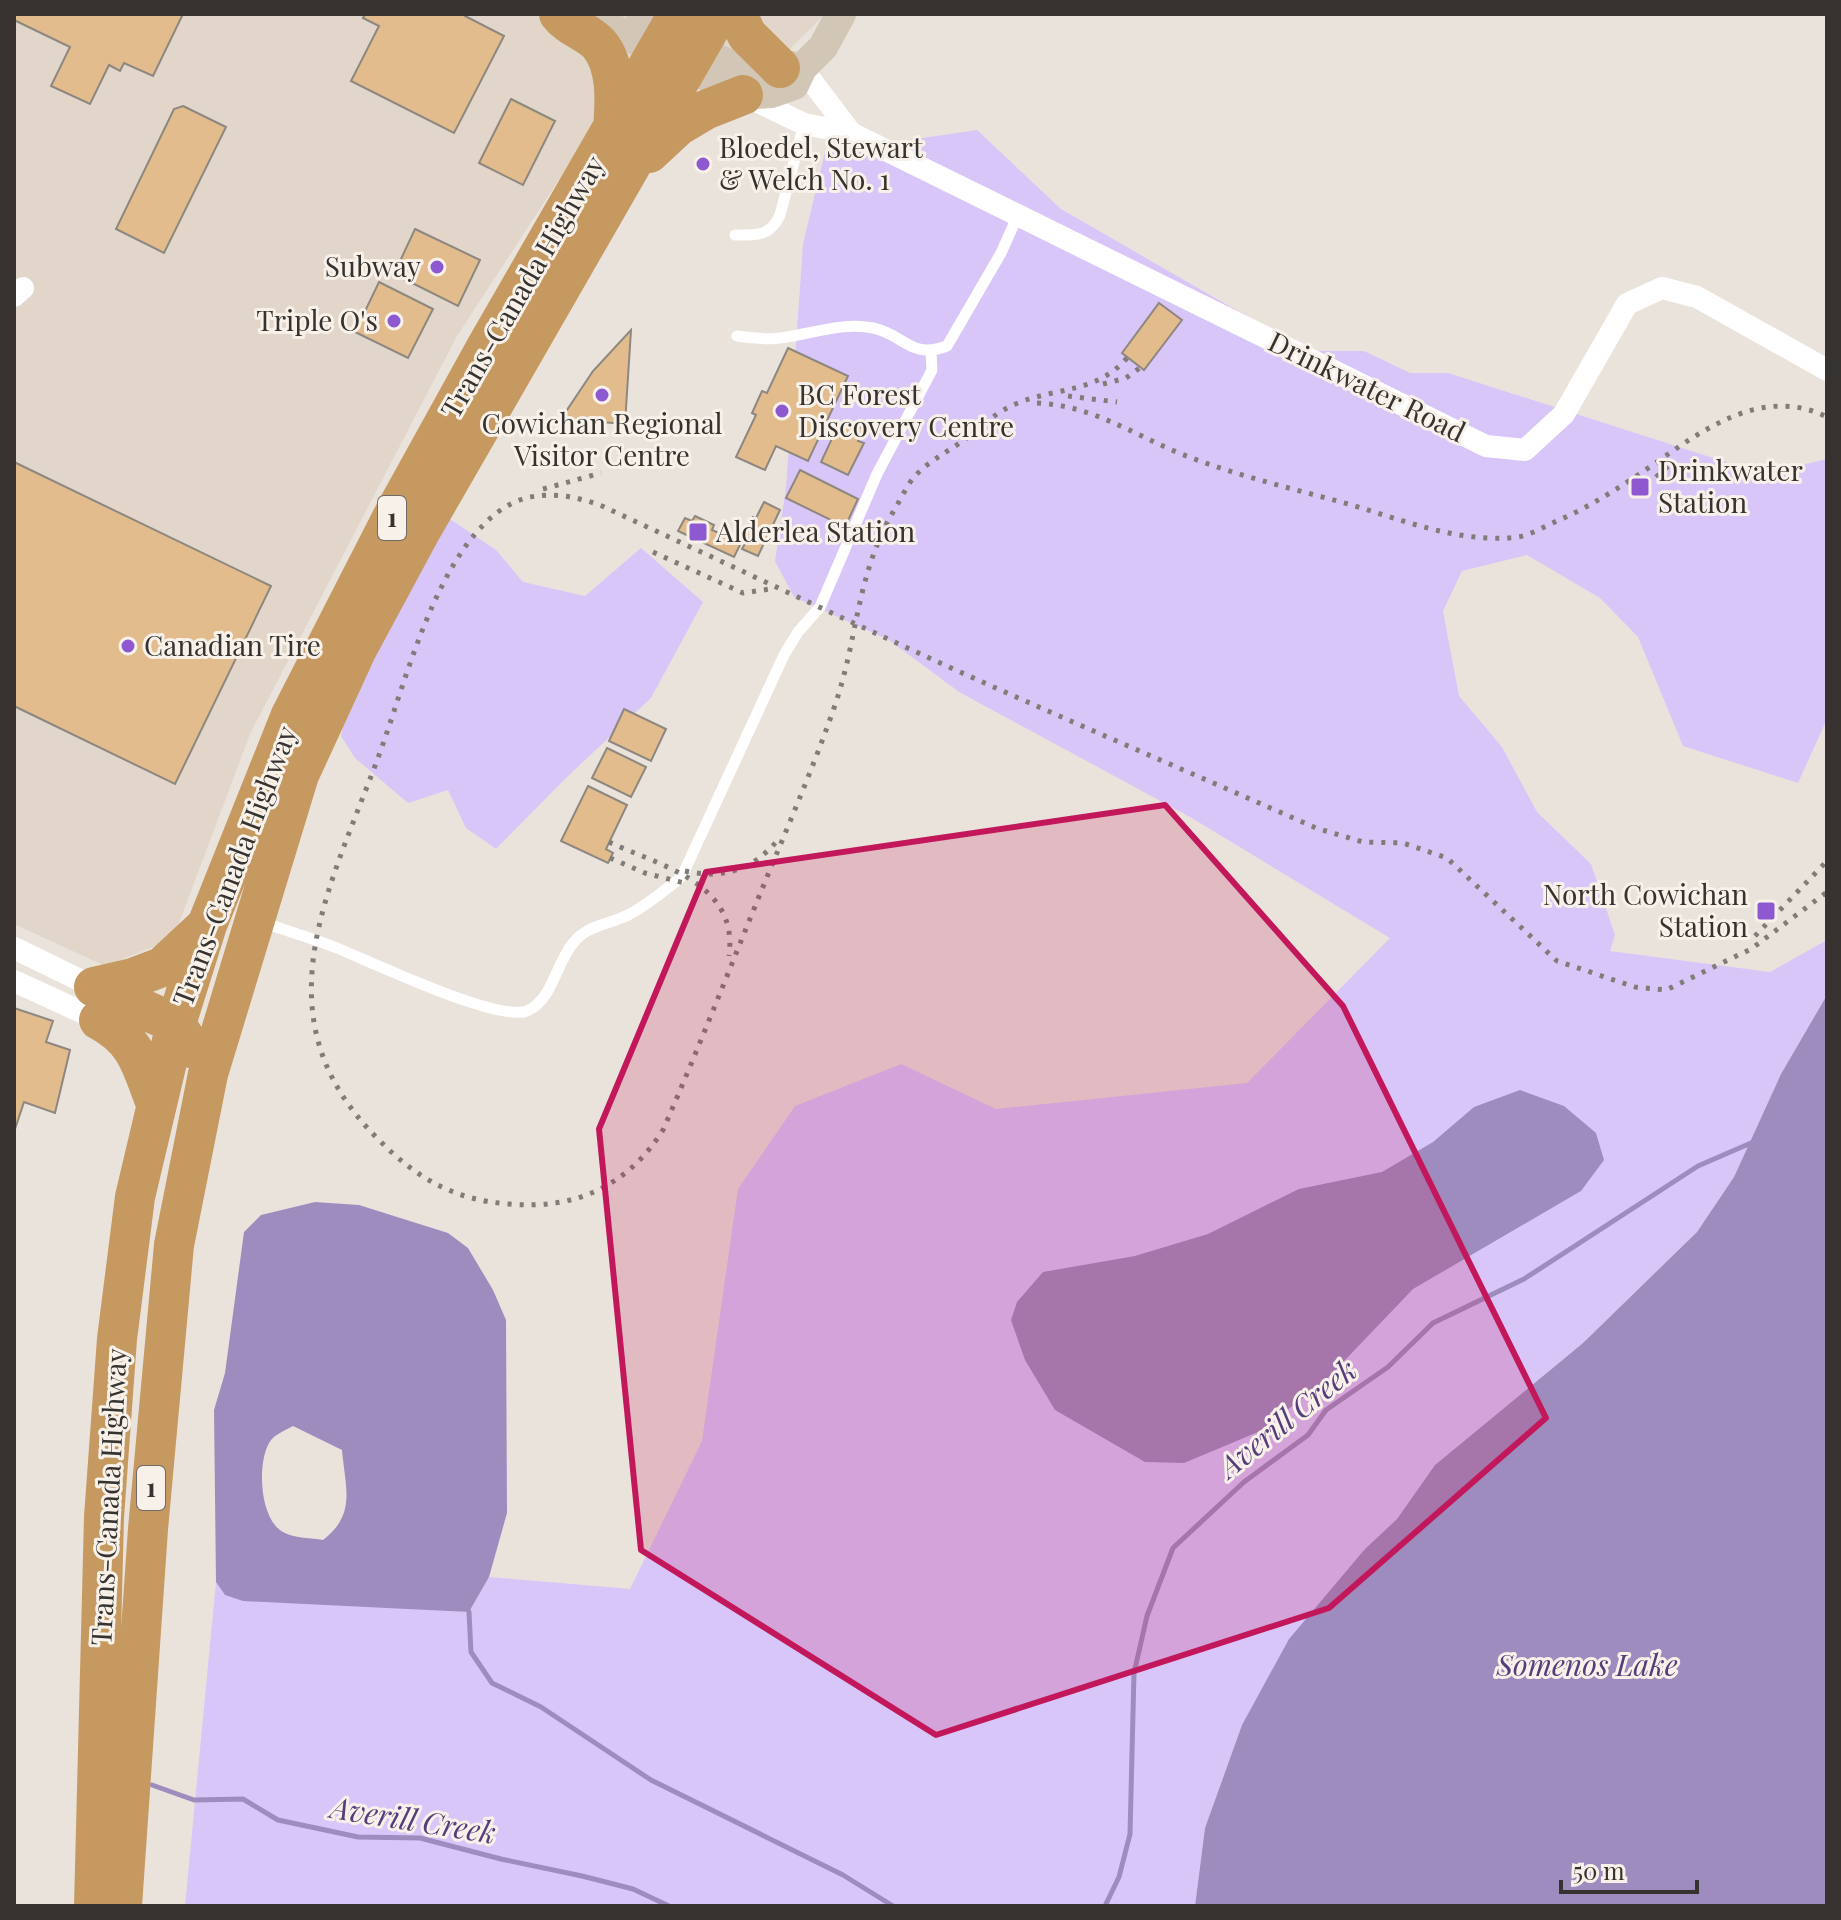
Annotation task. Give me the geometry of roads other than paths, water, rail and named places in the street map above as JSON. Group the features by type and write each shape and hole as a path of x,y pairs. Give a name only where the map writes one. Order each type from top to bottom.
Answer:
{"highway":[{"path":"559,14 599,44 610,66 615,93 613,130"},
{"path":"737,14 747,35 791,68"},
{"name":"Trans-Canada Highway","path":"118,1904 104,1517 116,1354 135,1197 176,1024 207,925 291,715 388,526 488,344 613,130 678,34"},
{"name":"Trans-Canada Highway","path":"118,1904 174,1245 208,1074 254,919 299,775 357,649 420,532 630,167 678,34"},
{"path":"630,167 678,126 705,110 743,95"},
{"path":"96,1004 133,978 162,967 207,925"},
{"path":"96,1004 176,1024 208,1074"},
{"path":"96,1004 137,1054 156,1104"}],"street":[{"path":"585,14 678,34 746,69 791,68 823,47 841,14"},
{"path":"678,34 743,95 771,93 794,85 791,68"},
{"name":"Drinkwater Road","path":"791,68 851,133"},
{"name":"Drinkwater Road","path":"743,95 804,124 851,133 1486,446 1525,450 1564,414 1627,304 1662,288 1697,297 1827,370"},
{"path":"14,948 96,1004"},
{"path":"14,981 96,1004"}],"lane":[{"path":"735,235 757,235 775,227 804,124"},
{"path":"737,336 780,338 851,325 876,328 917,349 931,352 947,346 1001,253 1018,215"},
{"path":"254,919 484,1006 524,1012 539,1004 562,958 576,939 599,924 625,917 683,874 784,655 825,598 877,474 932,370 931,352"}],"water":[{"name":"Somenos Lake","path":"1827,995 1827,1906 1195,1906 1205,1828 1242,1725 1289,1639 1365,1549 1397,1519 1435,1465 1583,1343 1697,1232 1734,1177 1781,1074"},
{"path":"1520,1090 1564,1106 1596,1133 1604,1160 1581,1191 1413,1289 1324,1382 1258,1432 1184,1463 1145,1462 1055,1410 1025,1360 1011,1320 1017,1302 1043,1272 1135,1256 1208,1234 1299,1189 1382,1172 1433,1142 1474,1107"},
{"path":"315,1202 359,1205 448,1233 468,1248 493,1290 506,1320 507,1513 489,1577 469,1612 243,1601 225,1595 216,1582 214,1410 225,1373 244,1232 261,1215","holes":["293,1426 342,1450 345,1510 334,1530 323,1540 289,1535 276,1527 265,1504 262,1475 266,1449 271,1440"]}],"waterway":[{"name":"Averill Creek","path":"1105,1906 1119,1877 1130,1834 1134,1673 1147,1616 1173,1548 1244,1482 1308,1435 1326,1410 1388,1367 1433,1323 1524,1279 1698,1166 1751,1143"},
{"name":"Averill Creek","path":"469,1612 471,1652 492,1683 541,1707 651,1780 843,1875 893,1906"},
{"name":"Averill Creek","path":"152,1785 194,1800 243,1799 278,1820 358,1837 420,1838 633,1889 669,1906"}],"railway":[{"path":"1127,358 1103,378 1033,398 1003,411 926,466 907,487 873,557 859,606 854,631 842,682 817,755 676,1101 663,1130 649,1150 616,1180 598,1190 578,1198 533,1205 489,1202 453,1192 422,1176 392,1153 340,1091 319,1043 311,994 315,944 345,844 415,650 442,586 477,532 510,504 536,496 576,498 602,506 688,546 819,607 862,627 949,667 1316,828 1363,842 1403,843 1447,858 1557,961 1635,987 1666,990 1751,949 1827,892"},
{"path":"1103,384 1126,378 1141,367"},
{"path":"1068,396 1117,402"},
{"path":"1037,403 1093,414 1179,453 1239,474 1428,528 1472,537 1495,538 1528,534 1579,511 1728,418 1776,406 1801,408 1827,417"},
{"path":"1647,485 1674,461"},
{"path":"543,489 601,473"},
{"path":"653,552 743,593 770,589"},
{"path":"685,871 712,874 736,870 757,859 777,841"},
{"path":"609,842 672,869 709,894 722,910 729,931 729,956"},
{"path":"610,858 645,873 688,884"},
{"path":"1755,936 1827,861"}],"place":[{"name":"Bloedel, Stewart & Welch No. 1","path":"703,164"},
{"name":"Subway","path":"437,267"},
{"name":"Triple O's","path":"394,321"},
{"name":"Cowichan Regional Visitor Centre","path":"602,395"},
{"name":"BC Forest Discovery Centre","path":"782,411"},
{"name":"Drinkwater Station","path":"1640,487"},
{"name":"Alderlea Station","path":"698,532"},
{"name":"Canadian Tire","path":"128,646"},
{"name":"North Cowichan Station","path":"1766,911"}]}
